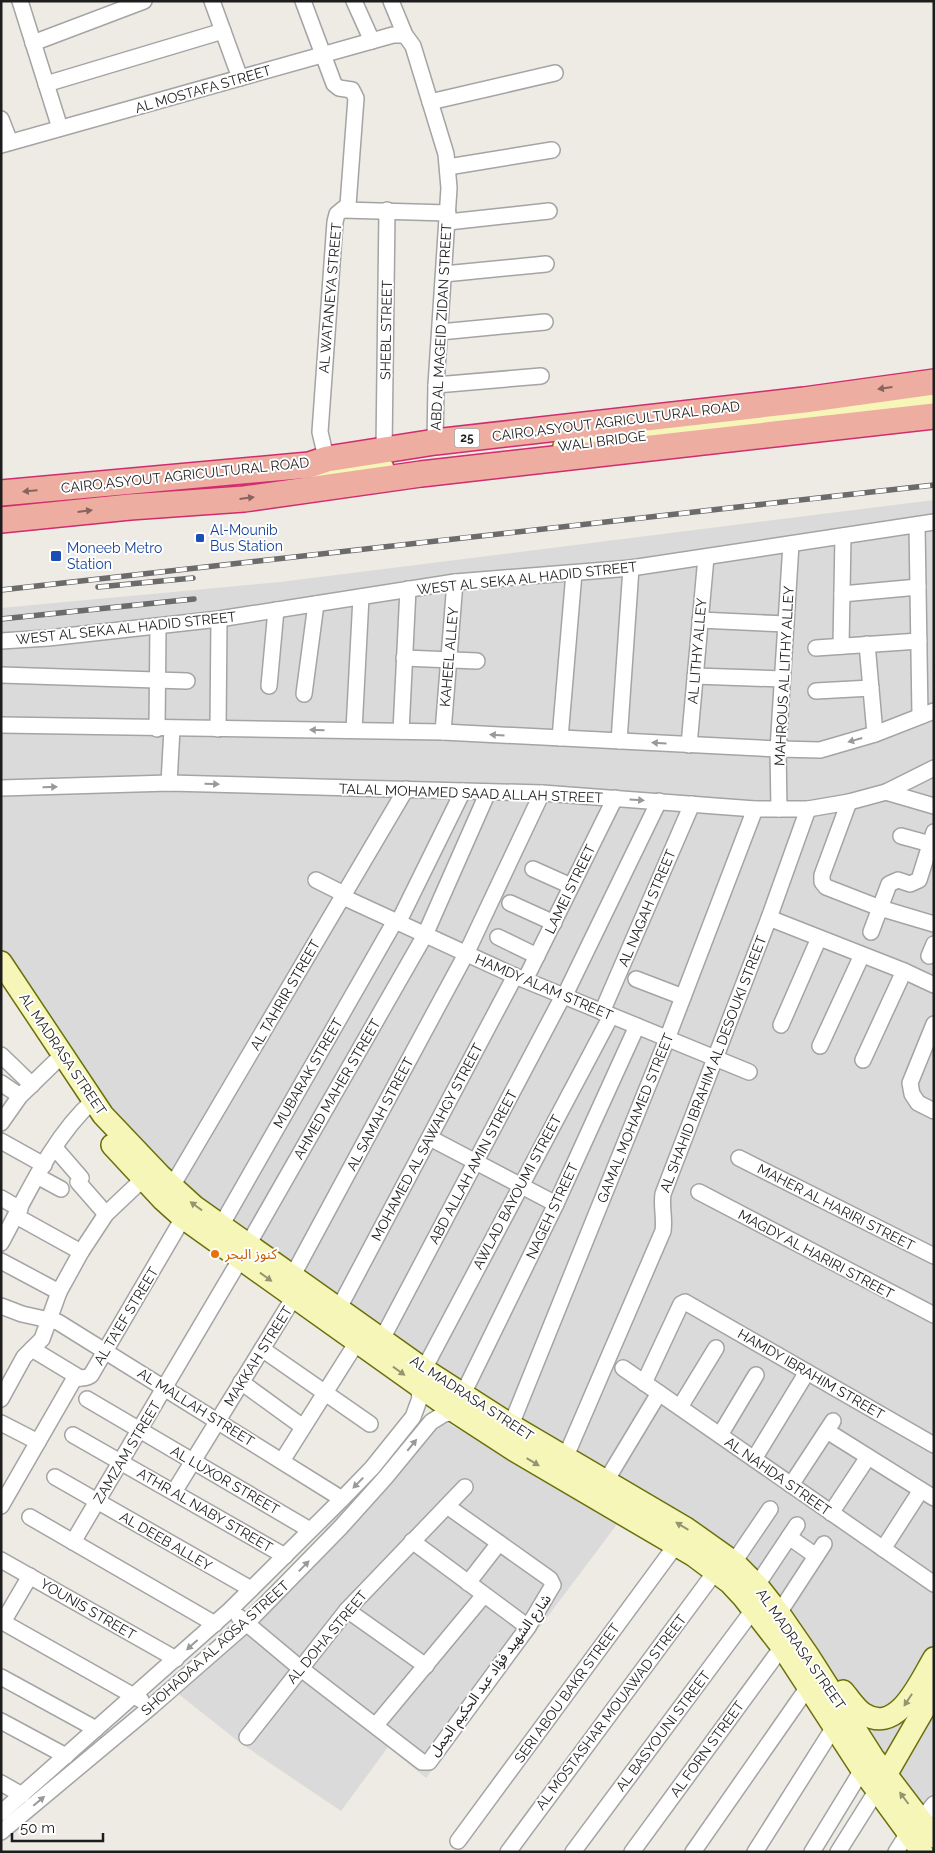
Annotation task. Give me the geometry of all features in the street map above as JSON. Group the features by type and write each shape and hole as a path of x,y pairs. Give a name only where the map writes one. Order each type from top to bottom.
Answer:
{"highway":[{"name":"CAIRO,ASYOUT AGRICULTURAL ROAD","path":"1,493 322,466 384,450 435,442 804,400 934,382"},
{"name":"CAIRO,ASYOUT AGRICULTURAL ROAD","path":"1,520 130,506 244,499 421,474 934,416"}],"main road":[{"name":"WALI BRIDGE","path":"322,466 359,471 934,400"},
{"name":"WALI BRIDGE","path":"664,447 692,438 745,430 934,409"},
{"name":"AL MADRASA STREET","path":"1,962 65,1056 88,1105 112,1125 167,1193 183,1218 293,1274 382,1339 421,1377"},
{"name":"AL MADRASA STREET","path":"1,985 55,1062 143,1179 194,1206 222,1224 245,1251 294,1297 357,1342 421,1377 460,1404 515,1451 691,1547 734,1562 779,1613 808,1655 873,1757 882,1782"},
{"name":"AL MADRASA STREET","path":"460,1404 511,1425 606,1480 691,1547 715,1572 730,1584 754,1610 782,1647 862,1770 882,1782 924,1824 922,1852"},
{"path":"808,1655 829,1673 864,1714 874,1718 886,1718 896,1714 904,1706 934,1658"},
{"path":"882,1782 934,1692"}],"street":[{"path":"20,1 60,128"},
{"path":"33,44 144,1"},
{"path":"212,1 240,78"},
{"path":"302,1 323,55"},
{"path":"354,1 372,41"},
{"path":"391,1 405,36"},
{"path":"46,84 223,31"},
{"name":"AL MOSTAFA STREET","path":"5,144 372,41 398,34 405,36"},
{"name":"ABD AL MAGEID ZIDAN STREET","path":"405,36 413,46 446,154 450,188 436,385 435,442"},
{"name":"AL WATANEYA STREET","path":"322,466 320,422 335,222 337,214 348,205 356,98 352,90 339,88 334,84 323,55"},
{"path":"430,102 555,73"},
{"path":"1,119 5,144"},
{"path":"448,167 552,150"},
{"path":"344,210 387,210 448,217 549,211"},
{"name":"SHEBL STREET","path":"384,450 387,210"},
{"path":"444,274 546,264"},
{"path":"440,332 545,322"},
{"path":"436,385 541,376"},
{"name":"WEST AL SEKA AL HADID STREET","path":"1,641 48,638 219,619 456,582 631,568 934,522"},
{"path":"1,725 157,729 443,732 689,744 778,756 820,750 875,734 927,714 924,643 918,587 917,525"},
{"path":"841,646 843,536"},
{"name":"MAHROUS AL LITHY ALLEY","path":"779,809 778,756 791,544"},
{"name":"AL LITHY ALLEY","path":"689,744 706,557"},
{"path":"619,741 631,568"},
{"path":"560,738 574,573"},
{"name":"KAHEEL ALLEY","path":"443,732 456,582"},
{"path":"842,594 918,587"},
{"path":"400,731 408,589"},
{"path":"354,730 361,597"},
{"path":"304,694 316,604"},
{"path":"269,686 276,610"},
{"path":"218,729 219,619"},
{"path":"700,620 786,624"},
{"path":"157,729 158,626"},
{"path":"816,648 867,644 924,643"},
{"path":"867,644 875,734"},
{"path":"404,658 477,661"},
{"path":"1,675 187,681"},
{"path":"695,676 782,679"},
{"path":"816,691 871,688"},
{"path":"169,783 172,729"},
{"name":"TALAL MOHAMED SAAD ALLAH STREET","path":"1,788 169,783 406,789 542,793 755,809 808,809 849,802 886,792 934,768"},
{"name":"AL TAHRIR STREET","path":"167,1193 406,789"},
{"name":"MUBARAK STREET","path":"222,1224 397,922 462,791"},
{"name":"AHMED MAHER STREET","path":"245,1251 425,935 488,792"},
{"path":"886,792 934,806"},
{"name":"AL SAMAH STREET","path":"293,1274 466,954 542,793"},
{"name":"LAMEI STREET","path":"520,978 537,956 615,798"},
{"name":"ABD ALLAH AMIN STREET","path":"382,1339 564,996 659,802"},
{"path":"849,802 822,875 822,882 826,887 880,908 934,924"},
{"name":"AL NAGAH STREET","path":"606,1014 692,804"},
{"name":"GAMAL MOHAMED STREET","path":"511,1425 668,1039 755,809"},
{"name":"AL SHAHID IBRAHIM AL DESOUKI STREET","path":"566,1456 663,1231 665,1223 663,1194 769,918 808,809"},
{"path":"871,932 889,884 898,880 910,884 915,883 927,875 932,841 901,836"},
{"path":"432,851 457,861"},
{"path":"533,869 571,886"},
{"name":"HAMDY ALAM STREET","path":"316,880 343,896 397,922 520,978 749,1072"},
{"path":"510,904 554,923"},
{"path":"769,918 904,971 934,985"},
{"path":"498,937 537,956"},
{"path":"781,1025 819,938"},
{"path":"820,1046 862,955"},
{"path":"863,1060 904,971"},
{"name":"MOHAMED AL SAWAHGY STREET","path":"340,1308 430,1138 520,978"},
{"path":"636,979 683,998"},
{"name":"AWLAD BAYOUMI STREET","path":"421,1377 521,1186 606,1014"},
{"path":"934,1024 910,1083 912,1094 918,1102 934,1111"},
{"name":"NAGEH STREET","path":"460,1404 556,1204 637,1026"},
{"path":"1,1055 32,1085"},
{"path":"1,1123 20,1096 55,1062"},
{"path":"1,1083 20,1096"},
{"path":"1,1243 41,1170 55,1148 88,1105"},
{"path":"430,1138 556,1204"},
{"path":"1,1141 41,1170 61,1189"},
{"path":"55,1148 81,1178 78,1182 106,1214"},
{"name":"MAHER AL HARIRI STREET","path":"739,1158 934,1256"},
{"path":"1,1399 8,1371 42,1339 59,1292 81,1252 106,1214 143,1179"},
{"name":"MAGDY AL HARIRI STREET","path":"699,1192 934,1315"},
{"path":"1,1198 18,1213 81,1252"},
{"name":"AL TA'EF STREET","path":"1,1506 73,1381 87,1378 91,1375 183,1218"},
{"name":"ZAMZAM STREET","path":"73,1542 245,1251"},
{"path":"1,1261 59,1292"},
{"name":"MAKKAH STREET","path":"174,1492 294,1297"},
{"name":"HAMDY IBRAHIM STREET","path":"644,1382 681,1304 685,1302 934,1445"},
{"name":"AL MALLAH STREET","path":"1,1306 22,1314 58,1322 106,1350 342,1499"},
{"path":"282,1461 357,1342"},
{"path":"680,1407 716,1348"},
{"path":"32,1349 80,1378"},
{"path":"262,1349 370,1424"},
{"name":"AL NAHDA STREET","path":"623,1368 934,1584"},
{"path":"754,1459 807,1372"},
{"path":"720,1435 756,1375"},
{"name":"SHOHADAA AL AQSA STREET","path":"1,1812 215,1624 372,1468 413,1417 420,1398 421,1377"},
{"path":"242,1382 303,1427"},
{"path":"606,1480 659,1393"},
{"name":"AL LUXOR STREET","path":"87,1399 310,1530"},
{"name":"SHOHADAA AL AQSA STREET","path":"1,1832 152,1706 247,1623 340,1528 385,1478 431,1422 444,1414 452,1413 460,1404"},
{"path":"1,1423 38,1442"},
{"path":"792,1485 830,1426 868,1457 927,1494 883,1550"},
{"name":"ATHR AL NABY STREET","path":"73,1435 285,1556"},
{"path":"832,1514 868,1457"},
{"name":"AL DEEB ALLEY","path":"55,1477 251,1589"},
{"name":"AL DOHA STREET","path":"247,1737 347,1610 465,1487"},
{"path":"447,1506 499,1543 468,1583"},
{"path":"734,1562 770,1509"},
{"path":"30,1517 215,1624"},
{"path":"756,1585 793,1531 820,1550 779,1613"},
{"path":"412,1541 528,1627"},
{"name":"شارع الشهيد فؤاد عبد الحكيم الجمل","path":"230,1610 300,1668 422,1762 429,1762 528,1627 553,1585 550,1579 499,1543"},
{"name":"SERI ABOU BAKR STREET","path":"458,1841 691,1547"},
{"name":"YOUNIS STREET","path":"1,1560 176,1659"},
{"name":"AL MOSTASHAR MOUAWAD STREET","path":"508,1852 715,1572"},
{"path":"30,1576 2,1621 152,1706"},
{"path":"376,1725 484,1595"},
{"path":"347,1610 426,1666"},
{"name":"AL BASYOUNI STREET","path":"573,1852 754,1610"},
{"name":"AL FORN STREET","path":"632,1852 782,1647"},
{"path":"1,1677 96,1730"},
{"path":"693,1852 808,1687"},
{"path":"1,1721 66,1756"},
{"path":"755,1852 834,1727"},
{"path":"812,1852 862,1770"},
{"path":"838,1852 882,1782"},
{"path":"1,1783 22,1795"},
{"path":"896,1852 924,1824"}],"shaded area":[{"path":"934,500 934,1852 876,1775 780,1624 182,1203 1,970 1,608 280,582"},
{"path":"429,1412 618,1523 426,1778 388,1747 341,1811 239,1742 166,1684 292,1567"}],"railway":[{"path":"1,590 934,485"},
{"path":"98,587 193,578"},
{"path":"1,619 194,599"}],"place":[{"name":"Al-Mounib Bus Station","path":"200,538"},
{"name":"Moneeb Metro Station","path":"56,556"},
{"name":"كنوز البحر","path":"215,1254"}]}
